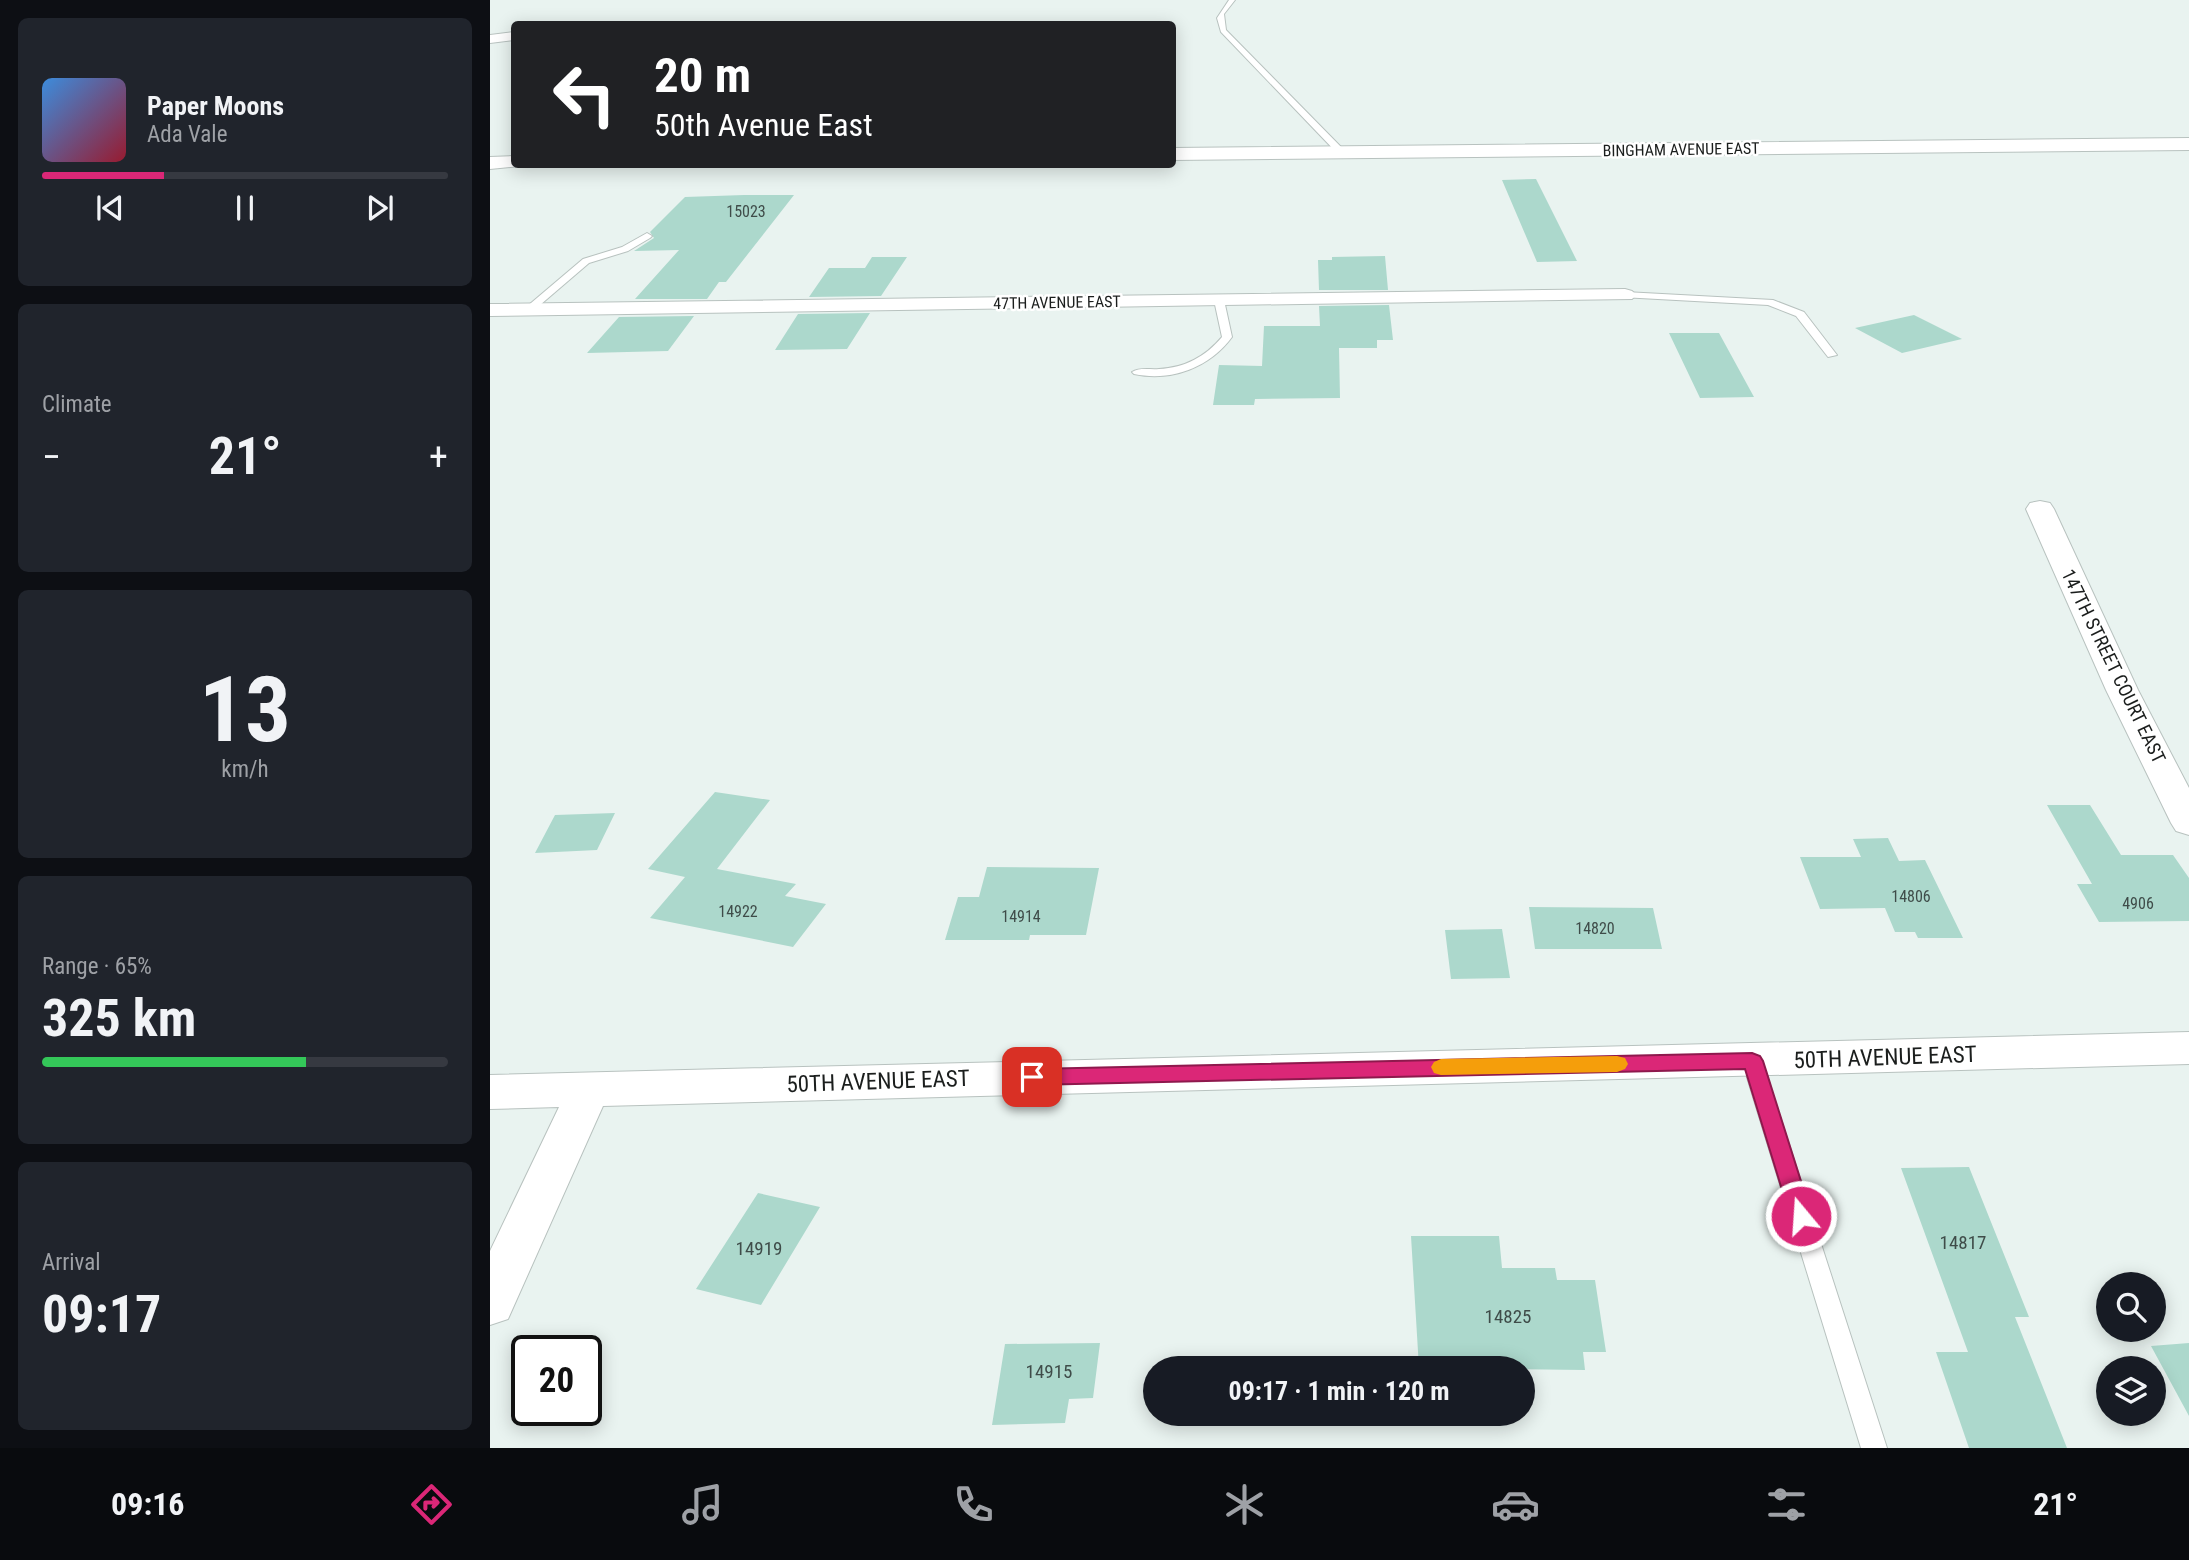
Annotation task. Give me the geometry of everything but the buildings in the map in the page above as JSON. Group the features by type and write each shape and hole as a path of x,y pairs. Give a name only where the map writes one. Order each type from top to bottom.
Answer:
{"street":[{"path":"490,38 511,36"},
{"name":"BINGHAM AVENUE EAST","path":"1176,155 2189,144"},
{"path":"490,163 511,162"},
{"name":"47TH AVENUE EAST","path":"490,310 1625,295"},
{"name":"147TH STREET COURT EAST","path":"2040,509 2122,690 2189,823"},
{"name":"50TH AVENUE EAST","path":"490,1092 2189,1048"},
{"path":"490,1303 589,1090"}],"lane":[{"path":"1232,0 1223,8 1219,17 1223,31 1342,153"},
{"path":"529,309 586,261 625,249 647,236"},
{"path":"1625,295 1662,299 1732,298 1769,302 1800,314 1832,355"},
{"path":"1138,372 1161,374 1197,363 1217,352 1227,338 1219,300"},
{"path":"1752,1061 1874,1448"}],"slow traffic":[{"path":"1441,1067 1617,1064"}],"route":[{"path":"1032,1077 1752,1061 1801,1216"}]}
